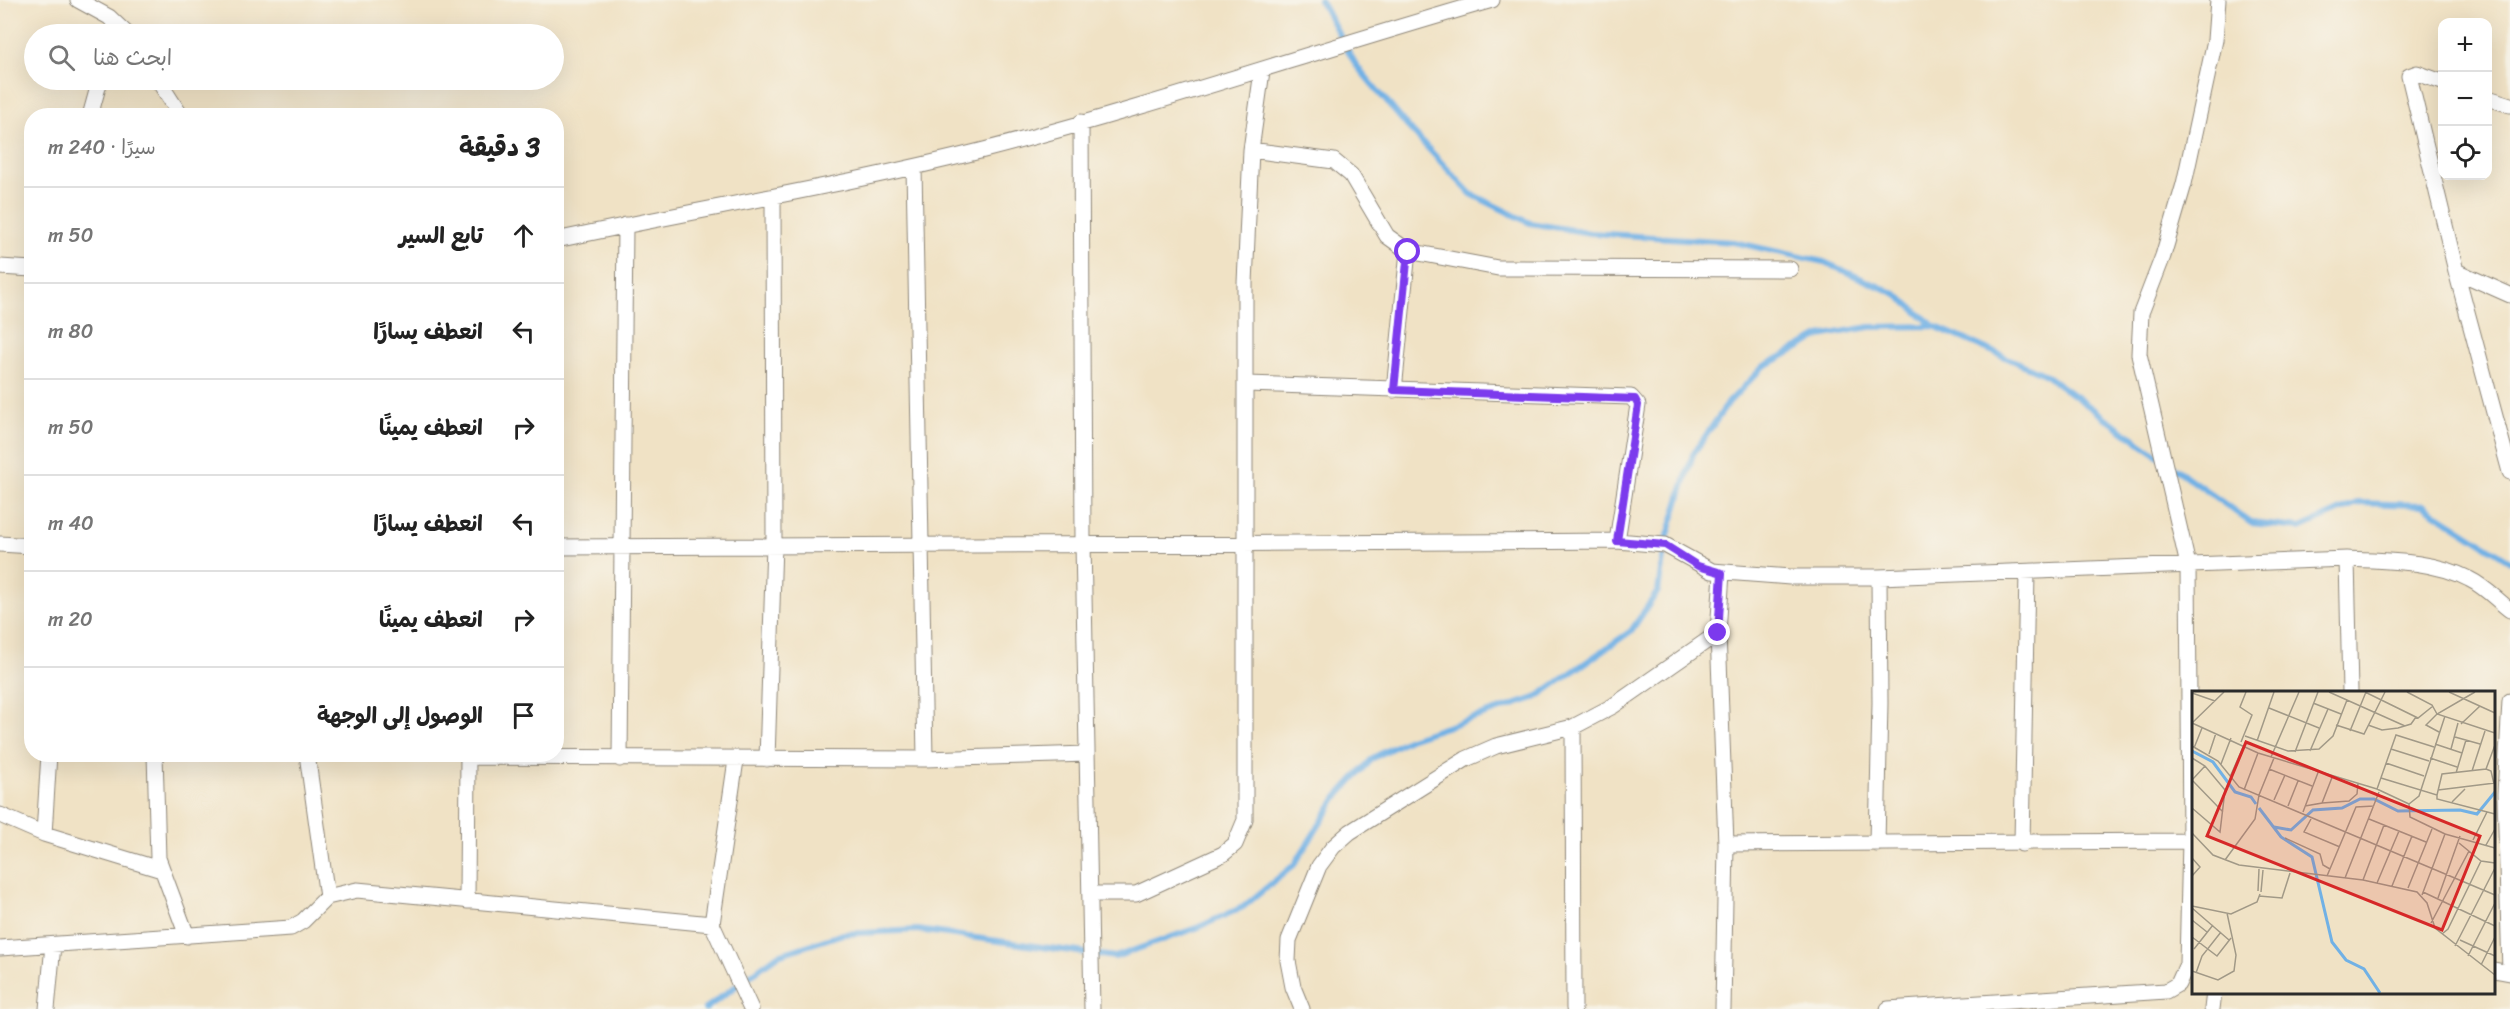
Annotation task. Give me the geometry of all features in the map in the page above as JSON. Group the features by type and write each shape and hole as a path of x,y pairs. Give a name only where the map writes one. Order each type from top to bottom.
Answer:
{"street":[{"path":"78,0 109,17 115,24"},
{"path":"564,238 914,167 1262,71 1380,32 1492,0"},
{"path":"1888,1009 2166,992 2178,984 2190,964 2188,565 2139,354 2139,332 2141,313 2163,256 2184,184 2215,40 2218,0"},
{"path":"1090,894 1126,895 1145,891 1223,854 1235,844 1242,834 1245,820 1245,283 1251,150 1262,71"},
{"path":"2438,81 2417,73 2409,76 2456,271 2510,472"},
{"path":"92,108 97,90"},
{"path":"164,90 176,108"},
{"path":"2492,100 2510,105"},
{"path":"1081,122 1083,543 1092,1009"},
{"path":"1251,150 1334,161 1351,175 1387,236 1408,252 1498,267 1790,269"},
{"path":"914,167 925,759"},
{"path":"767,759 774,544 773,196"},
{"path":"620,759 625,225"},
{"path":"1394,390 1408,252"},
{"path":"0,267 24,268"},
{"path":"2456,271 2510,295"},
{"path":"1246,384 1635,399 1638,405 1617,541"},
{"path":"564,547 1083,543 1244,546 1617,541 1665,545 1698,566 1722,573 1879,577 2347,560 2403,562 2443,568 2471,579 2510,610"},
{"path":"0,544 24,546"},
{"path":"2347,560 2349,691"},
{"path":"2022,844 2027,572"},
{"path":"1722,573 1718,633 1726,844 1723,1009"},
{"path":"1877,844 1880,703 1879,577"},
{"path":"1302,1009 1293,987 1288,962 1289,940 1319,866 1333,847 1350,832 1466,759 1496,746 1573,727 1598,715 1718,633"},
{"path":"2495,970 2510,973 2505,794 2510,701"},
{"path":"1573,727 1574,1009"},
{"path":"564,758 925,759 1087,754"},
{"path":"736,760 712,924 751,1009"},
{"path":"44,834 48,762"},
{"path":"155,762 156,845 162,870 187,936"},
{"path":"308,762 327,897"},
{"path":"467,901 468,762"},
{"path":"0,816 44,834 162,870"},
{"path":"1726,844 2022,844 2190,841"},
{"path":"0,948 291,928 303,921 327,897 357,890 712,924"},
{"path":"47,1009 53,945"},
{"path":"2211,1009 2214,994"}],"waterway":[{"path":"1320,0 1356,65 1407,126 1471,194 1530,223 1590,233 1733,242 1824,262 1896,294 1934,326 2044,374 2160,457"},
{"path":"705,1009 778,955 843,934 918,930 1115,957 1199,927 1243,907 1294,865 1337,797 1373,758 1409,739 1535,698 1631,631 1658,591 1665,545 1693,454 1729,402 1763,367 1820,336 1869,327 1934,326"},
{"path":"2168,463 2251,523 2300,528 2357,503 2423,505 2510,561"}],"route":[{"path":"1408,252 1394,390 1631,397 1635,399 1638,405 1617,541 1665,545 1698,566 1722,573 1718,633"}]}
